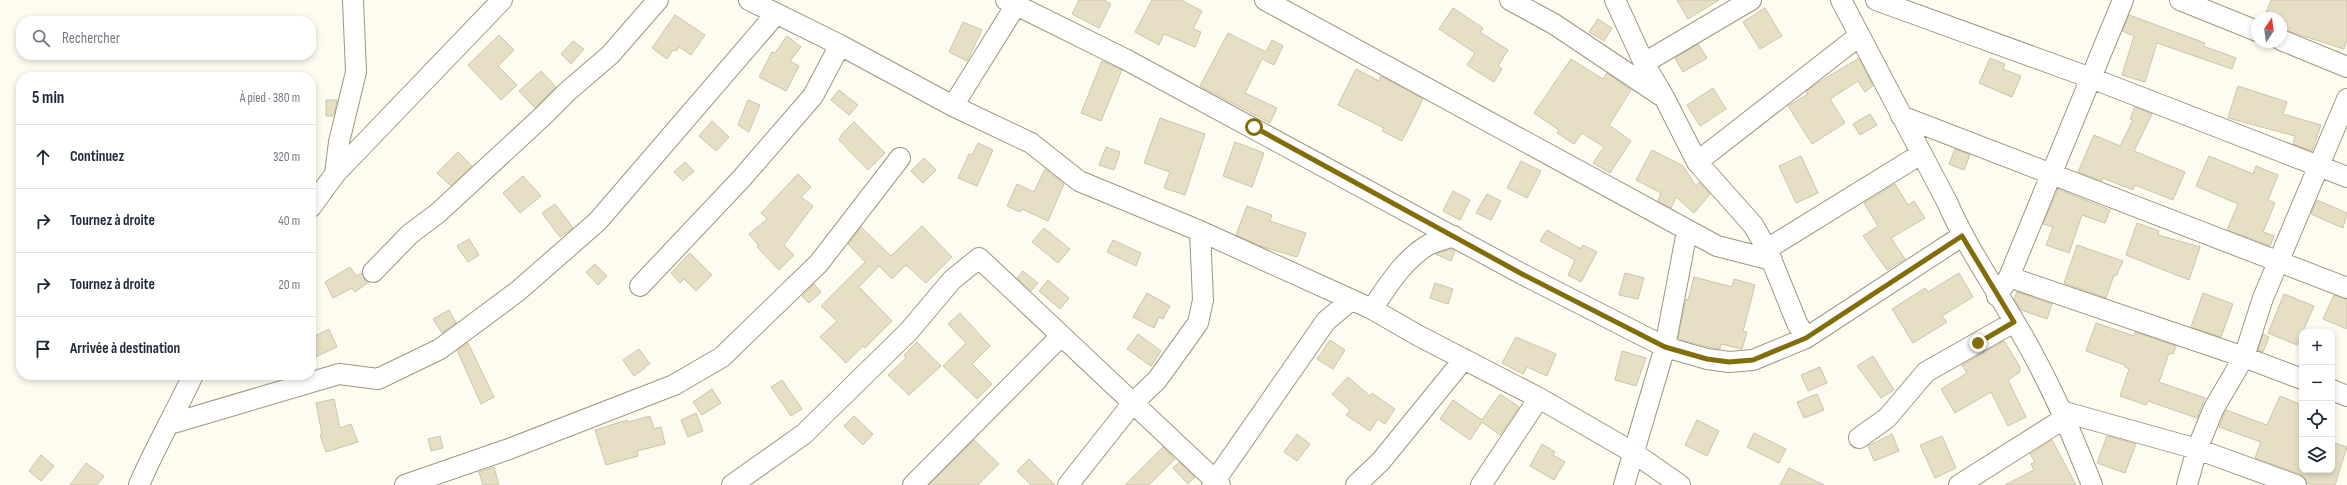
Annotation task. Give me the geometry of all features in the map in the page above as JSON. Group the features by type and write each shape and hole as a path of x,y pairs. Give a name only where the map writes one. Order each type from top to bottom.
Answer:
{"street":[{"path":"335,174 339,142 356,72 353,0"},
{"path":"316,200 335,174 502,0"},
{"path":"373,272 410,234 438,213 568,91 610,55 658,0"},
{"path":"749,0 840,44 953,106 1030,143 1079,181 1200,231 1372,309 1539,398 1634,453 1680,485"},
{"path":"1265,0 1717,246 1770,254 1921,154"},
{"path":"1510,0 1554,24 1665,98"},
{"path":"1615,0 1644,63 1665,98 1697,162 1752,224 1770,254 1797,323 1806,338"},
{"path":"1644,63 1751,0"},
{"path":"1841,0 1946,202 1962,236 2014,322 2063,414 2092,485"},
{"path":"1876,0 2091,78 2347,177"},
{"path":"1997,296 2009,277 2123,0"},
{"path":"2180,0 2251,29"},
{"path":"953,106 1014,2 1125,58 1522,274 1665,347 1707,359 1729,362 1753,360 1806,338 1962,236"},
{"path":"170,424 339,374 378,379 440,349 518,291 598,221 776,14"},
{"path":"1697,162 1859,36"},
{"path":"2287,42 2347,67"},
{"path":"640,286 742,178 812,96 840,44"},
{"path":"2187,485 2197,449 2214,408 2244,357 2263,298 2347,99"},
{"path":"1901,116 2053,173 2347,288"},
{"path":"405,485 509,449 674,385 722,357 819,263 900,158"},
{"path":"1068,485 1132,404 1157,380 1198,323 1203,300 1200,231"},
{"path":"1624,485 1665,347 1687,231"},
{"path":"1372,309 1396,274 1412,258 1428,245 1454,236"},
{"path":"732,485 804,434 909,331 952,280 979,258 1216,484 1326,321 1351,300"},
{"path":"2009,277 2244,357 2299,378"},
{"path":"1859,438 1887,418 1926,372 2014,322"},
{"path":"913,485 1061,336"},
{"path":"1356,485 1381,461 1464,359"},
{"path":"139,485 191,380"},
{"path":"2335,391 2347,396"},
{"path":"1481,485 1539,398"},
{"path":"1959,485 2063,414 2197,449 2296,485"}],"building":[{"path":"1079,0 1104,0 1111,4 1099,28 1072,14"},
{"path":"1152,0 1181,0 1202,11 1193,29 1201,32 1195,47 1164,34 1159,45 1135,32"},
{"path":"1677,0 1719,0 1688,19"},
{"path":"2271,0 2347,0 2347,40 2344,49 2287,31 2287,12 2266,12"},
{"path":"1453,8 1483,28 1480,32 1508,50 1498,66 1502,69 1494,82 1467,65 1475,53 1439,29"},
{"path":"1765,8 1782,36 1760,49 1743,22"},
{"path":"675,15 705,35 691,55 679,47 676,51 673,50 667,59 652,48"},
{"path":"2129,15 2205,43 2203,46 2236,58 2232,69 2157,43 2145,82 2122,75 2134,36 2122,31"},
{"path":"1598,19 1612,28 1604,41 1589,32"},
{"path":"963,22 982,30 967,61 949,52"},
{"path":"1228,33 1266,52 1272,40 1283,46 1274,65 1262,59 1245,93 1277,108 1270,123 1200,86"},
{"path":"499,35 514,50 498,66 517,85 501,100 468,65"},
{"path":"787,36 801,47 790,61 799,66 786,91 759,77 772,52 775,53"},
{"path":"573,41 584,49 571,64 561,54"},
{"path":"1698,44 1707,58 1683,72 1675,58"},
{"path":"1859,58 1873,86 1865,92 1858,81 1830,99 1845,123 1812,144 1788,106 1808,94 1806,91"},
{"path":"1990,58 2005,64 2003,69 2021,76 2012,97 1979,83"},
{"path":"1571,59 1603,79 1607,73 1631,90 1609,125 1631,141 1610,173 1593,163 1604,147 1582,133 1574,144 1557,133 1559,130 1534,113"},
{"path":"1102,61 1122,70 1101,121 1081,113"},
{"path":"1356,69 1379,81 1381,76 1423,99 1402,141 1382,131 1384,128 1338,105"},
{"path":"541,71 556,87 535,108 519,91"},
{"path":"2238,86 2287,102 2283,114 2321,125 2312,151 2293,144 2295,136 2228,118"},
{"path":"1713,88 1726,109 1700,126 1687,105"},
{"path":"839,90 858,105 849,115 831,100"},
{"path":"326,100 337,100 334,116 326,116"},
{"path":"748,100 760,105 749,132 738,125"},
{"path":"2135,107 2152,114 2134,151 2185,172 2173,200 2135,185 2133,190 2103,178 2102,181 2078,172 2094,135 2120,146 2133,120 2130,119"},
{"path":"1870,114 1877,125 1860,135 1853,124"},
{"path":"1160,118 1205,134 1185,195 1164,188 1170,172 1144,163"},
{"path":"712,121 729,137 716,151 699,136"},
{"path":"854,122 885,153 868,170 839,140 842,134"},
{"path":"1235,142 1264,153 1252,187 1223,176"},
{"path":"978,143 993,150 977,186 958,178 969,154 972,155"},
{"path":"1106,147 1120,152 1114,170 1099,165"},
{"path":"1955,149 1970,155 1964,170 1949,164"},
{"path":"1652,150 1683,166 1696,186 1699,182 1710,194 1694,213 1676,197 1671,208 1658,201 1661,193 1636,180"},
{"path":"458,152 472,166 451,186 437,173"},
{"path":"1801,156 1818,193 1796,203 1779,166"},
{"path":"2209,156 2253,174 2256,166 2278,175 2268,200 2275,203 2263,232 2274,236 2270,246 2227,230 2238,204 2196,186"},
{"path":"924,158 936,170 923,183 911,171"},
{"path":"1521,161 1541,171 1527,198 1507,188"},
{"path":"685,162 694,171 683,181 674,172"},
{"path":"1045,169 1064,184 1048,221 1022,209 1020,212 1007,206 1017,184 1034,192"},
{"path":"798,174 811,187 801,197 813,206 784,245 794,255 779,270 757,247 759,246 749,234 767,219 761,213"},
{"path":"523,176 541,196 520,213 503,193"},
{"path":"1895,184 1908,205 1914,201 1925,218 1891,238 1905,259 1887,270 1863,236 1878,226 1864,203"},
{"path":"2058,189 2110,210 2105,223 2082,215 2069,253 2046,245 2053,227 2043,224"},
{"path":"1453,191 1470,200 1460,220 1443,211"},
{"path":"1487,194 1501,201 1491,220 1476,213"},
{"path":"2317,200 2347,213 2343,228 2311,214"},
{"path":"555,204 573,228 560,237 542,213"},
{"path":"1247,206 1272,215 1270,221 1306,233 1297,257 1260,246 1236,235"},
{"path":"2137,223 2159,231 2158,235 2200,247 2189,280 2126,255"},
{"path":"922,226 952,257 926,283 906,265 892,279 879,266 859,287 892,321 865,348 863,346 846,363 820,337 837,321 821,306 865,262 848,244 861,227 891,256"},
{"path":"1044,228 1070,249 1058,263 1032,242"},
{"path":"1547,230 1581,249 1583,245 1597,252 1581,282 1568,275 1575,260 1540,241"},
{"path":"469,239 479,255 468,262 457,246"},
{"path":"1113,240 1141,253 1136,266 1107,252"},
{"path":"2077,245 2123,261 2116,276 2114,275 2106,298 2064,283"},
{"path":"1452,249 1455,251 1451,261 1435,254"},
{"path":"690,253 712,275 696,291 684,279 680,283 671,273"},
{"path":"595,264 607,276 598,285 586,272"},
{"path":"350,267 356,276 362,273 365,280 369,282 355,292 352,288 333,298 325,282"},
{"path":"1023,271 1038,283 1031,291 1017,278"},
{"path":"1625,273 1644,278 1638,299 1619,295"},
{"path":"1959,273 1973,297 1942,316 1947,322 1913,343 1892,309 1925,288 1928,292"},
{"path":"1694,277 1732,287 1734,279 1755,285 1743,331 1747,332 1742,349 1721,344 1720,349 1712,348 1678,339 1686,299 1688,300"},
{"path":"1048,280 1069,298 1060,309 1039,291"},
{"path":"1435,283 1453,289 1448,304 1430,298"},
{"path":"814,284 821,292 809,303 802,296"},
{"path":"2017,292 2052,304 2047,319 2021,310 2014,299"},
{"path":"1147,293 1170,306 1163,319 1159,317 1154,328 1133,317"},
{"path":"2203,293 2233,304 2221,337 2191,327"},
{"path":"2284,294 2314,306 2304,329 2299,329 2299,340 2297,345 2268,333"},
{"path":"2334,295 2347,299 2347,329 2323,319"},
{"path":"449,310 456,323 442,333 433,319"},
{"path":"960,313 990,346 972,364 992,384 977,399 943,366 966,343 948,324"},
{"path":"2096,323 2134,336 2135,332 2176,346 2173,354 2169,353 2159,382 2205,398 2197,418 2148,401 2146,405 2120,396 2129,369 2125,367 2125,365 2086,351"},
{"path":"329,329 337,347 316,357 316,336"},
{"path":"1138,334 1161,351 1151,366 1127,349"},
{"path":"2263,334 2269,337 2263,352 2258,350"},
{"path":"1516,337 1556,354 1547,376 1527,367 1523,374 1502,363"},
{"path":"1330,340 1345,350 1333,369 1317,359"},
{"path":"2004,341 2020,367 2020,372 2008,380 2026,417 2008,426 1991,392 1955,413 1941,389 1967,373 1962,365"},
{"path":"917,342 941,366 909,395 888,375 906,358 904,355"},
{"path":"468,343 494,397 481,404 457,350"},
{"path":"639,349 650,364 645,366 645,368 634,376 623,360"},
{"path":"1622,351 1646,358 1636,386 1615,380"},
{"path":"1873,356 1894,390 1881,398 1857,366"},
{"path":"1820,367 1827,383 1808,391 1801,375"},
{"path":"1348,377 1370,396 1372,393 1395,409 1385,424 1378,419 1370,431 1346,415 1350,410 1332,394"},
{"path":"782,380 802,409 791,416 771,387"},
{"path":"712,389 721,403 702,415 693,402"},
{"path":"1500,394 1519,407 1500,435 1482,422 1470,440 1440,419 1453,400 1482,420"},
{"path":"1817,394 1824,410 1804,418 1797,402"},
{"path":"2280,396 2299,404 2299,473 2335,473 2335,443 2347,447 2335,485 2313,485 2307,483 2300,474 2255,458 2261,442 2219,427 2226,410 2267,425"},
{"path":"334,399 340,428 351,424 358,442 326,452 320,435 322,434 316,403"},
{"path":"696,413 703,431 688,437 681,420"},
{"path":"650,416 654,429 661,427 665,444 637,451 638,456 606,465 595,430 627,420 628,422"},
{"path":"854,416 873,434 863,445 844,426"},
{"path":"1697,420 1719,431 1707,456 1685,445"},
{"path":"1754,433 1786,449 1779,463 1747,447"},
{"path":"1297,434 1310,444 1297,461 1284,452"},
{"path":"1892,434 1899,451 1874,461 1868,446"},
{"path":"440,436 443,448 431,451 428,439"},
{"path":"1942,436 1956,468 1935,478 1920,445"},
{"path":"2107,436 2136,444 2125,473 2097,463"},
{"path":"974,440 999,464 978,485 929,485"},
{"path":"2052,440 2076,485 2005,485 2034,470 2031,464 2035,462 2030,454"},
{"path":"1542,444 1555,452 1553,455 1565,462 1554,480 1530,466"},
{"path":"1163,447 1175,459 1149,485 1125,485"},
{"path":"41,455 54,466 41,481 29,471"},
{"path":"1029,459 1055,485 1031,485 1017,471"},
{"path":"1179,462 1195,477 1188,484 1173,468"},
{"path":"86,463 104,476 97,485 70,485"},
{"path":"494,467 499,485 483,485 479,472"},
{"path":"1789,468 1824,485 1780,485"}],"route":[{"path":"1254,127 1522,274 1665,347 1707,359 1729,362 1753,360 1806,338 1962,236 2014,322 1978,343"}]}
